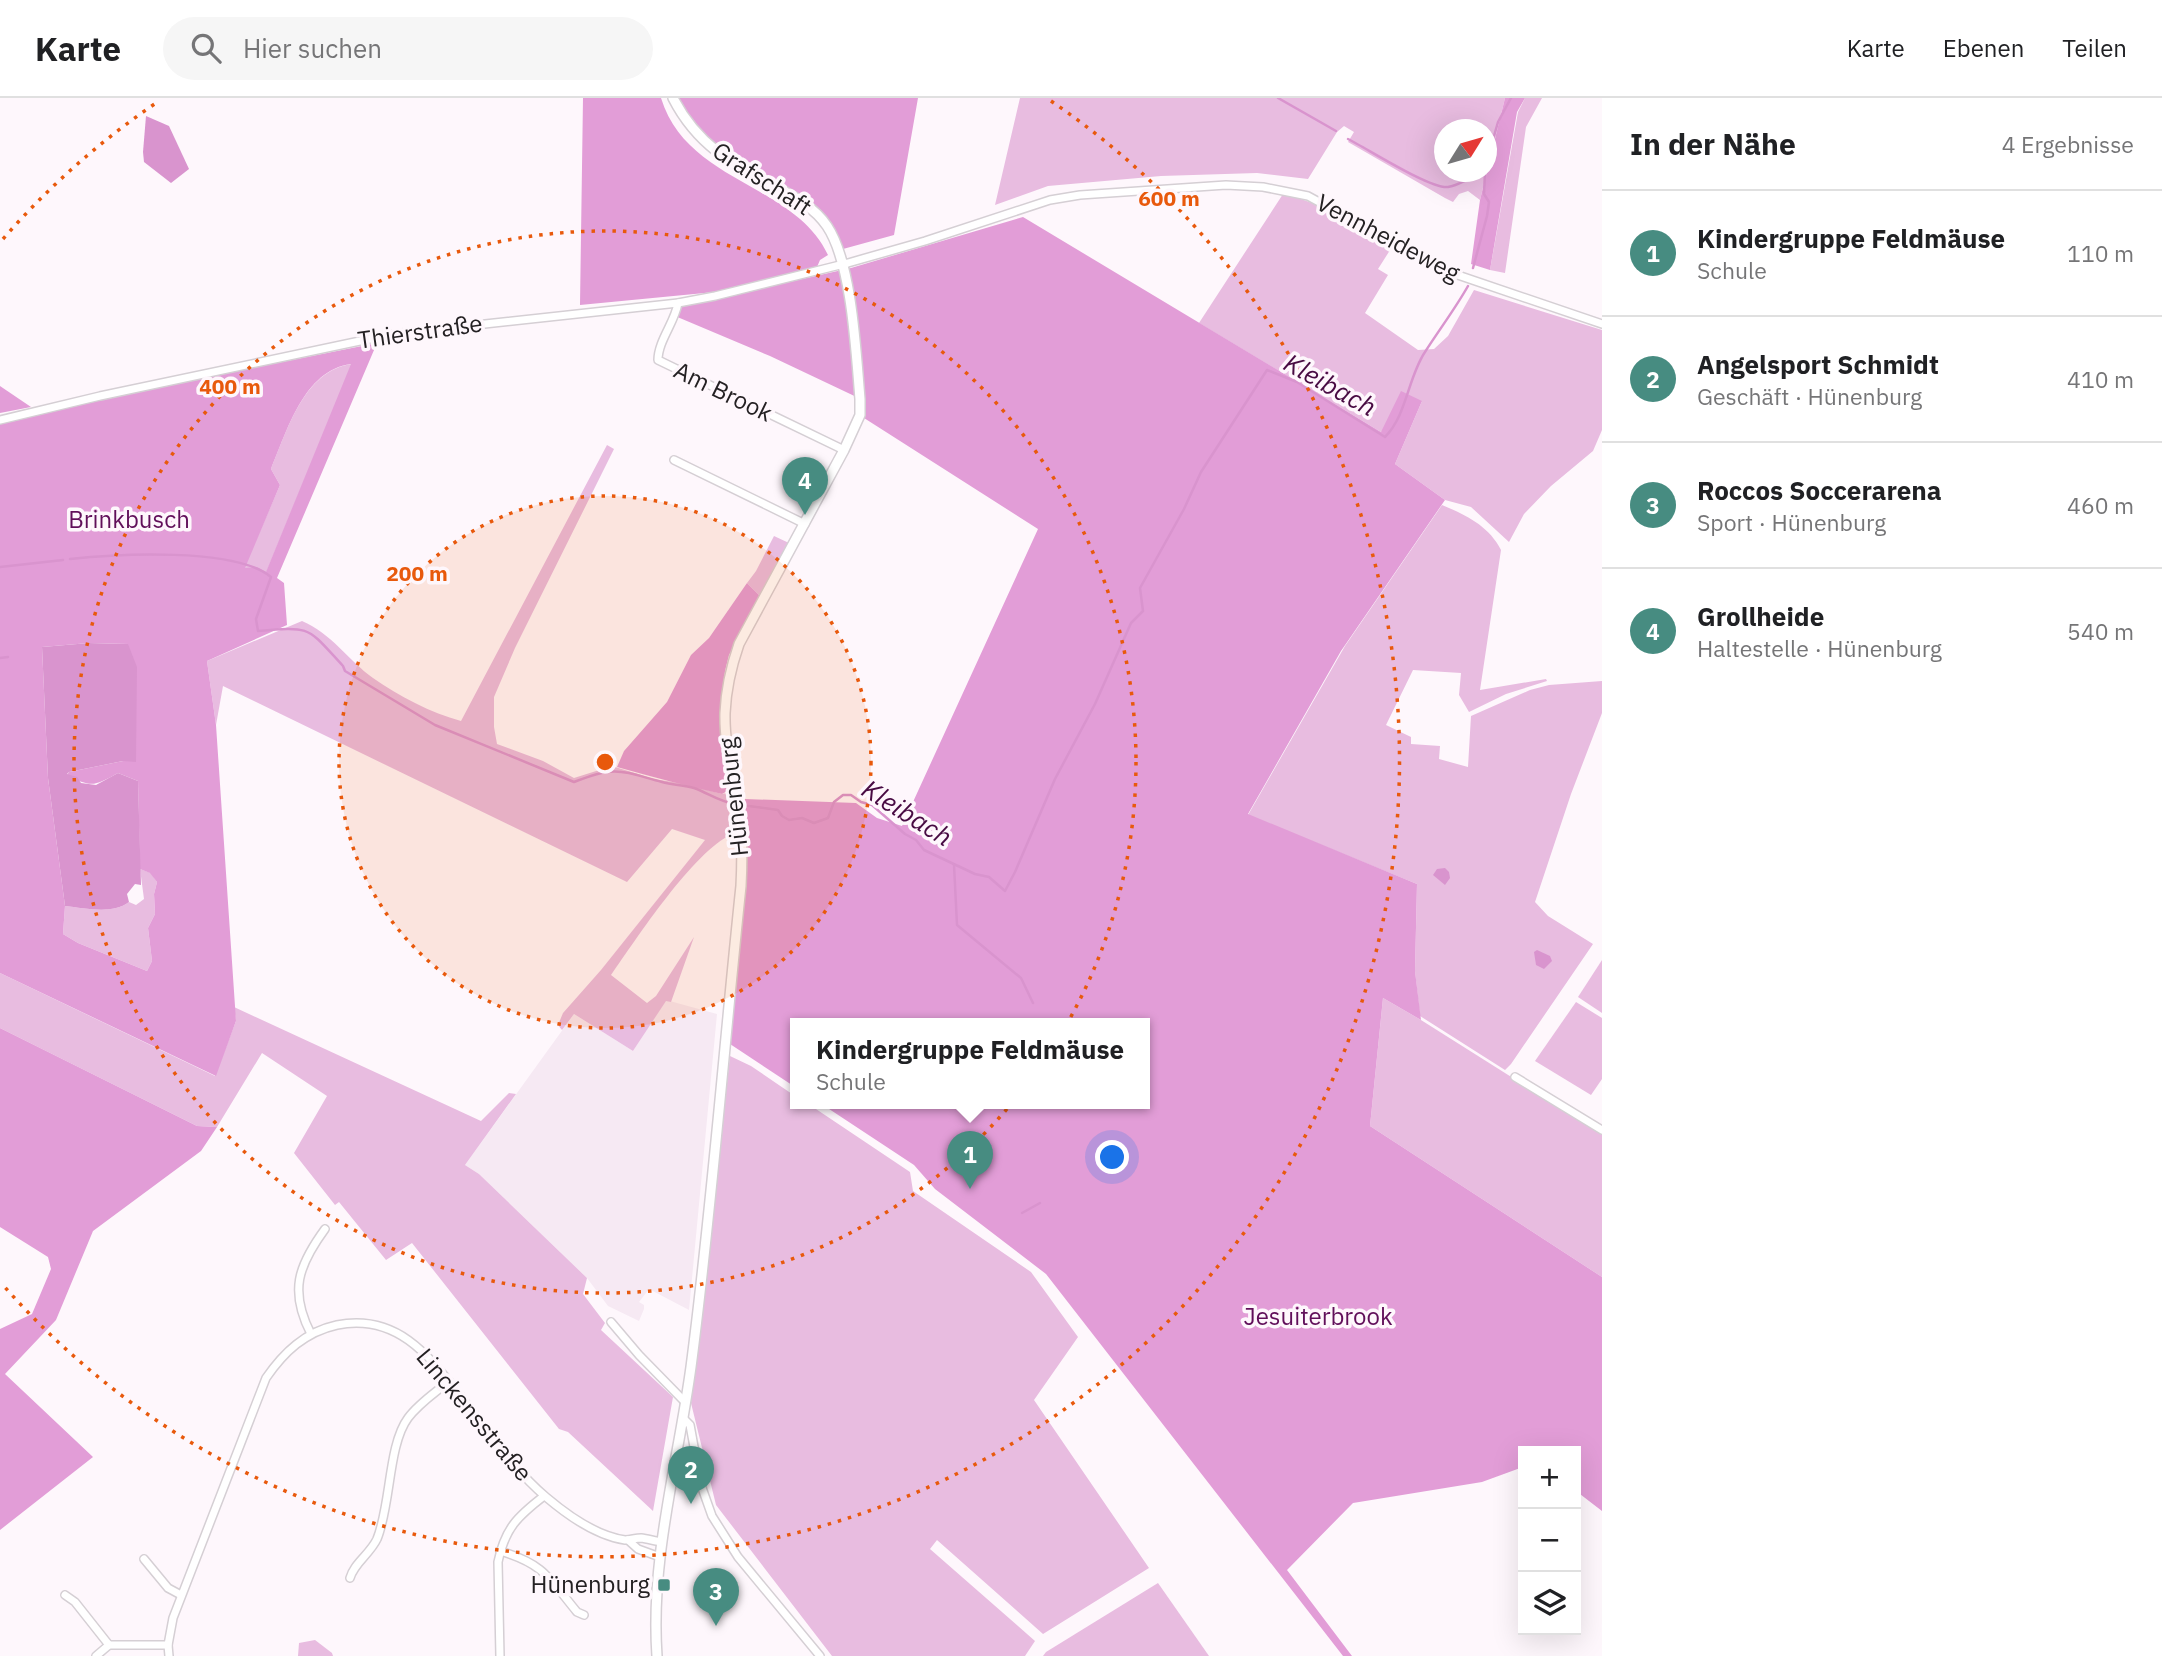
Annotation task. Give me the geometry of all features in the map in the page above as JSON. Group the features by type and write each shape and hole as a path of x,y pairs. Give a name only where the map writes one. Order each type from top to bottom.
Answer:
{"street":[{"name":"Grafschaft","path":"673,98 682,116 710,147 816,213 833,236 842,264"},
{"name":"Vennheideweg","path":"842,264 925,241 1050,200 1080,195 1226,185 1263,187 1308,196 1464,279 1602,324"},
{"name":"Thierstraße","path":"0,420 393,334 678,303 842,264"},
{"name":"Hünenburg","path":"657,1656 660,1558 685,1402 741,886 743,858 725,716 726,691 732,665 749,623 805,524 860,415 848,290 842,264"},
{"name":"Am Brook","path":"678,303 658,353 658,360 844,450"},
{"path":"674,460 805,524"},
{"path":"1515,1077 1602,1130"},
{"path":"311,1334 299,1306 298,1281 303,1263 325,1229"},
{"path":"611,1322 685,1402"},
{"name":"Linckensstraße","path":"169,1656 168,1645 173,1618 181,1595 266,1378 279,1359 311,1334 330,1327 351,1323 369,1324 389,1330 418,1346 522,1474 544,1496 582,1522 613,1536 628,1540 641,1538 662,1542"},
{"path":"350,1578 353,1568 365,1557 379,1533 401,1431 416,1409 449,1381"},
{"name":"Hünenburg","path":"683,1418 690,1425 706,1503 722,1534 820,1656"},
{"path":"500,1656 500,1550 513,1524 544,1496"},
{"name":"Linckensstraße","path":"628,1540 638,1549 660,1558"},
{"path":"500,1550 535,1564 577,1612 584,1615"},
{"path":"144,1559 168,1588 181,1595"},
{"path":"65,1595 75,1602 109,1645"},
{"path":"96,1656 109,1645 168,1645"}],"shaded area":[{"path":"1020,98 1505,98 1497,131 1497,119 1434,119 1434,182 1484,182 1480,200 1468,191 1459,194 1453,202 1445,198 1348,142 1354,132 1344,126 1337,132 1308,179 1257,173 1161,176 1048,186 995,205"},
{"path":"1525,98 1542,98 1526,127 1505,273 1490,270 1518,112"},
{"path":"146,116 169,126 189,169 171,183 144,162"},
{"path":"1283,194 1326,209 1392,247 1378,269 1388,275 1365,313 1418,350 1434,349 1448,336 1474,290 1602,330 1602,430 1593,451 1551,486 1524,514 1509,542 1471,507 1445,500 1395,464 1422,401 1381,432 1199,323"},
{"path":"352,364 266,573 244,568 280,485 271,469 300,404 321,378 335,369"},
{"path":"607,445 614,449 515,648 494,697 494,727 497,744 543,761 574,778 612,766 654,779 727,793 732,834 700,858 683,877 611,975 647,1003 656,996 694,937 671,1002 666,1001 633,1051 574,1014 562,1030 558,1025 563,1013 705,840 672,829 627,882 223,686 216,725 207,661 302,621 322,632 383,685 427,709 461,721"},
{"path":"1442,505 1468,517 1483,528 1501,550 1480,690 1546,679 1547,681 1506,694 1469,712 1459,695 1461,673 1413,670 1386,725 1411,737 1411,744 1440,746 1439,759 1468,767 1471,716 1530,690 1549,685 1602,681 1602,713 1571,794 1535,902 1548,916 1593,944 1505,1070 1420,1016 1415,971 1417,884 1248,815 1345,646"},
{"path":"774,536 789,543 760,596 747,583"},
{"path":"89,643 128,644 137,667 136,762 123,761 67,774 77,777 81,783 96,785 118,773 138,781 141,885 135,884 127,894 129,902 107,910 65,906 48,778 42,647"},
{"path":"1445,868 1450,878 1445,885 1433,875 1437,869"},
{"path":"140,869 151,873 157,882 154,894 155,914 148,928 152,961 147,971 78,943 63,934 65,906 107,910 129,902 136,905 144,899"},
{"path":"1537,950 1550,956 1552,961 1544,969 1536,965 1534,952"},
{"path":"1602,960 1602,1013 1578,997"},
{"path":"0,973 215,1076 236,1021 234,1007 481,1121 509,1093 516,1094 465,1165 479,1174 587,1278 583,1294 605,1323 601,1330 673,1397 653,1511 568,1432 559,1429 412,1243 386,1260 339,1202 335,1205 294,1153 327,1096 262,1053 217,1127 197,1126 0,1028"},
{"path":"1383,998 1602,1134 1602,1277 1370,1126"},
{"path":"666,1000 717,1014 689,1310 649,1289 639,1302 644,1305 644,1309 639,1321 608,1306 587,1278 479,1174 465,1165 574,1014 633,1051"},
{"path":"1576,1002 1602,1018 1602,1079 1591,1095 1535,1061"},
{"path":"730,1056 751,1066 790,1093 790,1109 816,1109 910,1172 913,1191 1031,1272 1078,1337 1034,1400 1149,1568 1043,1634 937,1540 930,1549 1035,1641 1025,1656 832,1656 716,1505 691,1403"},
{"path":"1158,1583 1209,1656 1043,1656 1046,1652"},
{"path":"315,1640 333,1656 298,1656 299,1643"}],"green space":[{"path":"583,98 661,98 674,126 693,148 716,166 791,212 812,231 828,255 820,260 817,267 715,292 580,305"},
{"path":"677,98 918,98 894,235 843,249 834,227 822,212 793,191 714,146 698,130"},
{"path":"1505,98 1525,98 1517,112 1490,270 1471,264 1484,182 1497,182 1497,131"},
{"name":"Jesuiterbrook","path":"1023,217 1381,432 1401,391 1422,401 1395,464 1445,500 1341,651 1248,814 1417,884 1415,971 1421,1020 1383,998 1370,1126 1602,1277 1602,1511 1581,1495 1581,1446 1518,1446 1518,1469 1482,1482 1353,1503 1287,1570 1352,1656 1343,1656 1046,1274 935,1189 914,1165 829,1109 1150,1109 1150,1018 790,1018 790,1084 730,1044 746,883 745,799 856,803 877,818 902,826 1038,529 864,418 865,401 770,356 675,316 677,307 851,268"},
{"name":"Brinkbusch","path":"377,343 277,578 284,583 287,625 207,661 216,725 236,1021 216,1076 0,973 0,422 95,399","holes":["351,364 266,572 257,567 245,568 280,485 271,469 299,404 321,378 335,369","89,643 128,644 123,761 69,772 67,775 88,784 98,783 118,773 138,781 140,869 150,873 157,882 154,894 155,914 148,928 152,961 147,971 78,943 63,934 65,906 48,778 42,647"]},
{"path":"0,386 31,407 0,413"},
{"path":"747,583 760,596 729,655 720,716 729,790 722,794 617,767 624,751 667,702 691,655 709,638"},
{"path":"0,1028 197,1126 217,1127 201,1151 93,1231 56,1320 5,1374 93,1457 0,1530 0,1329 32,1314 51,1269 48,1257 0,1227"}],"waterway":[{"path":"1278,98 1336,131"},
{"name":"Kleibach","path":"1497,126 1511,98"},
{"path":"1348,139 1428,182 1448,187 1462,182"},
{"name":"Kleibach","path":"1473,268 1489,202 1484,194 1485,182"},
{"name":"Kleibach","path":"741,805 778,810 789,820 802,818 814,823 828,818 834,802 843,795 851,795 872,805 905,834 916,840 924,850 975,874 989,877 1005,891 1055,779 1095,704 1131,623 1143,611 1140,588 1184,509 1201,472 1267,370 1297,382 1385,437 1403,407 1419,362 1468,286"},
{"name":"Kleibach","path":"70,559 116,555 174,555 231,561 254,567 271,577 256,619 258,631 289,629 315,636 345,671 435,725 574,782 600,773 627,773 694,788 735,804"},
{"name":"Kleibach","path":"0,567 63,560"},
{"path":"0,658 8,657"},
{"path":"954,865 957,925 1021,978 1033,1003"},
{"path":"1022,1213 1040,1203"}],"place":[{"name":"Grollheide","path":"805,515"},
{"name":"Kindergruppe Feldmäuse","path":"970,1189"},
{"name":"Angelsport Schmidt","path":"691,1504"},
{"name":"Hünenburg","path":"664,1585"},
{"name":"Roccos Soccerarena","path":"716,1626"}]}
